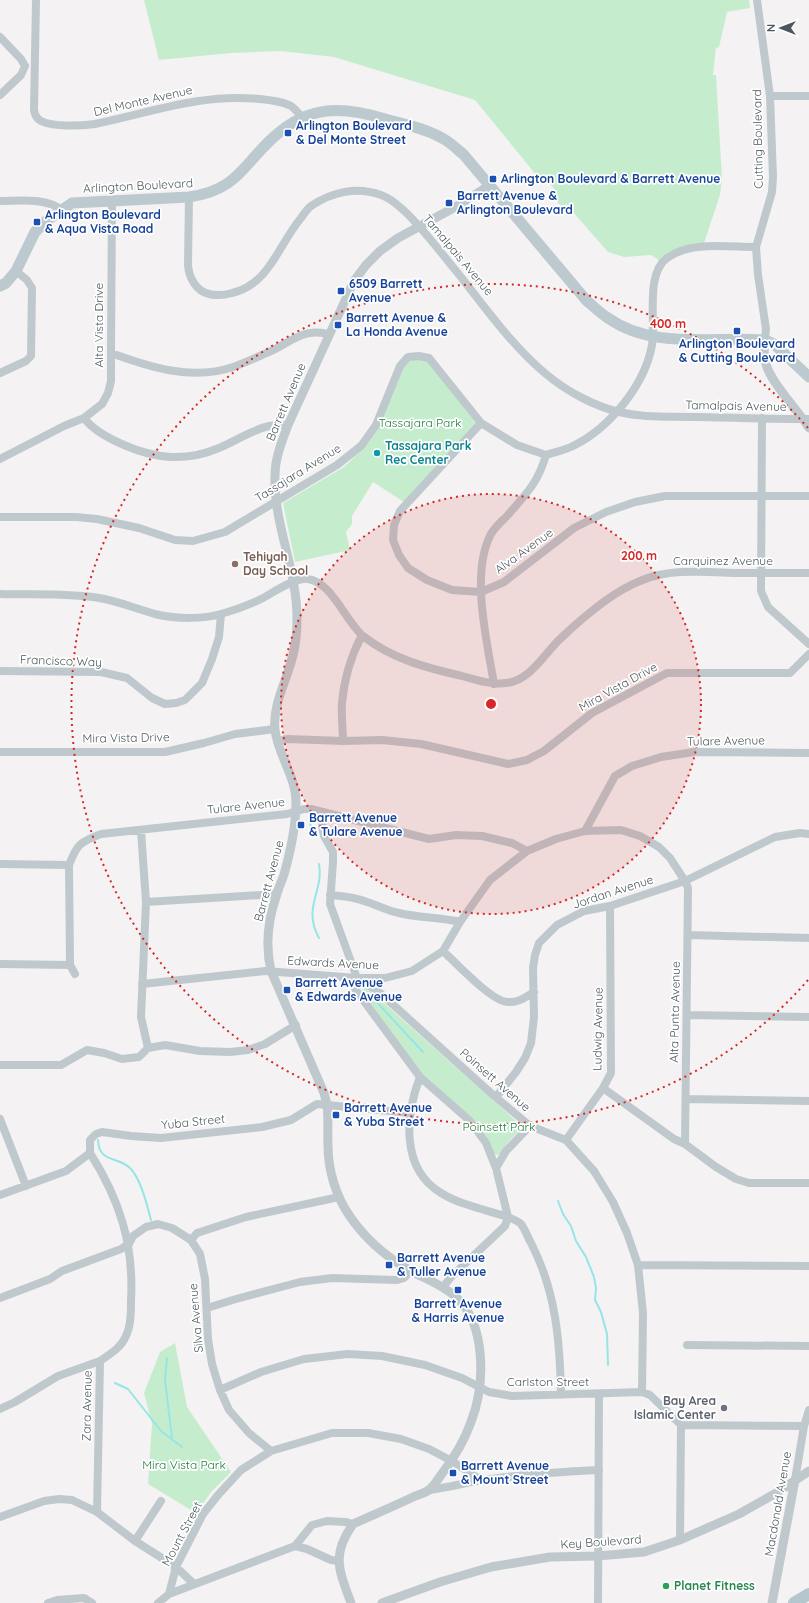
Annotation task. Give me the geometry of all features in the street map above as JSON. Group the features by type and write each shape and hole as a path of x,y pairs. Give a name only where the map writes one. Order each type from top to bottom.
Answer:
{"main road":[{"name":"Arlington Boulevard","path":"0,286 6,283 16,271 35,232 46,221 72,203 189,197 204,195 219,190 232,182 274,136 288,126 302,117 324,111 343,110 363,112 429,132 448,141 464,155 586,300 608,318 629,329 652,336 671,339 765,340"},
{"path":"765,340 774,344 809,377"},
{"path":"794,1603 809,1594"}],"street":[{"name":"Del Monte Avenue","path":"36,0 34,110 36,117 41,121 79,126 94,124 196,100 221,98 246,98 276,101 290,105 302,117"},
{"name":"Cutting Boulevard","path":"756,0 770,96 773,177 772,192 756,247 758,274 766,329 764,352 766,365 771,377 806,419 809,428"},
{"path":"0,37 21,59 25,66"},
{"path":"25,66 35,67"},
{"path":"0,95 21,75 25,66"},
{"path":"770,96 809,96"},
{"name":"Barrett Avenue","path":"353,1524 430,1490 452,1461 472,1422 480,1387 480,1354 477,1335 470,1316 456,1297 443,1287 393,1260 371,1242 348,1214 333,1181 328,1148 328,1105 296,1025 271,971 268,934 270,920 290,851 296,812 294,787 279,751 275,729 277,707 294,652 297,618 293,583 276,502 275,474 279,448 288,425 328,334 354,281 366,265 380,251 398,238 459,205 490,185"},
{"name":"Tamalpais Avenue","path":"189,197 189,274 199,289 208,294 219,296 241,291 251,286 267,271 295,225 310,208 329,196 347,191 365,191 382,195 396,203 418,226 526,356 547,375 570,391 593,402 618,411 646,416 806,419"},
{"name":"Alta Vista Drive","path":"0,459 64,426 84,418 102,404 108,393 111,381 112,200"},
{"path":"0,201 44,202 55,205 62,210"},
{"path":"494,684 481,592 482,562 491,534 533,486 541,471 546,455 574,446 599,430 618,411 645,370 650,356 654,281 658,270 666,259 679,251 696,247 756,247"},
{"path":"0,373 26,361 31,356 32,288 27,280 16,271"},
{"path":"111,353 146,366 177,372 205,372 232,368 311,332 328,334"},
{"name":"Tassajara Avenue","path":"0,516 76,517 97,519 132,526 176,540 193,541 225,532 337,465 361,446 376,425 400,366 408,357 419,356 429,358 481,423 517,445 546,455"},
{"path":"84,418 89,424 101,432 119,443 137,451 157,456 188,458 219,448 253,431 270,426 288,425"},
{"path":"762,418 761,591 768,607 809,644"},
{"name":"Alva Avenue","path":"481,423 400,511 394,525 393,540 399,555 408,568 427,580 452,590 481,592 504,582 574,528 606,512 635,502 665,496 809,496"},
{"name":"Carquinez Avenue","path":"0,594 101,598 161,616 191,618 221,614 261,599 303,579 310,579 324,587 362,635 391,654 424,667 494,684 509,683 524,676 542,660 559,640 601,605 620,591 641,580 670,573 809,573"},
{"name":"Francisco Way","path":"0,671 101,672 127,678 152,698 165,704 176,703 185,700 202,683 219,637 221,614"},
{"path":"343,741 342,705 344,686 356,646 362,635"},
{"name":"Mira Vista Drive","path":"277,741 288,739 343,741 382,740 421,744 508,764 527,760 544,750 592,713 667,673 790,674 809,654"},
{"name":"Mira Vista Drive","path":"0,752 165,752 235,734 275,729"},
{"name":"Tulare Avenue","path":"585,831 615,776 632,766 660,757 694,752 809,754"},
{"name":"Tulare Avenue","path":"69,865 75,849 85,840 101,834 287,814 311,809 429,839 456,835 482,836 512,843 527,851"},
{"path":"324,812 322,827 324,836 333,852 334,862 330,904 357,978 355,990 420,1077 470,1121 486,1143 496,1168 508,1217 505,1226 451,1277 443,1287"},
{"path":"141,830 146,902 141,1017 148,1048"},
{"name":"Edwards Avenue","path":"142,984 271,971 357,978 385,978 412,971 443,951 460,922 490,880 527,851 556,839 585,831 621,830 640,836 660,847 670,858 685,881"},
{"name":"Jordan Avenue","path":"496,1097 516,1072 525,1058 531,1043 534,1016 533,968 535,955 539,943 557,925 584,911 610,906 685,881 775,837 800,832 809,834"},
{"path":"0,864 69,865 70,965 75,974"},
{"name":"Alta Punta Avenue","path":"685,881 688,888 686,1144"},
{"path":"146,902 277,894"},
{"path":"330,895 352,898 397,913 421,918 447,919 460,922"},
{"name":"Ludwig Avenue","path":"566,1140 603,1088 611,1073 610,906"},
{"path":"688,935 809,938"},
{"path":"443,951 494,998 508,1002 521,1000 534,992"},
{"path":"0,964 70,965"},
{"name":"Poinsett Avenue","path":"357,978 379,992 530,1126 566,1140 594,1171 613,1202 627,1233 638,1265 643,1313 642,1392"},
{"path":"688,1015 809,1017"},
{"path":"0,1064 61,1065 87,1050 104,1053 122,1060 139,1057 148,1048 165,1045 200,1052 230,1052 248,1050 265,1044 296,1025"},
{"path":"420,1077 415,1089 410,1113 409,1138 413,1161 425,1180 442,1193 474,1207 508,1217 521,1224 547,1279 555,1310 560,1348 561,1395"},
{"path":"603,1088 674,1139 686,1144 716,1167 736,1179 749,1183 809,1183"},
{"path":"686,1099 809,1101"},
{"name":"Yuba Street","path":"90,1153 90,1140 96,1134 102,1132 161,1138 200,1135 262,1127 291,1120 317,1104 410,1113"},
{"path":"0,1119 26,1186"},
{"path":"496,1168 506,1151 530,1126"},
{"path":"0,1196 66,1171 90,1153"},
{"name":"Zara Avenue","path":"90,1153 115,1201 129,1244 132,1280 130,1319 126,1336 116,1350 100,1361 97,1512"},
{"path":"191,1240 198,1233 246,1217 339,1197"},
{"name":"Silva Avenue","path":"129,1244 132,1236 146,1227 158,1224 172,1228 191,1240 200,1254 205,1279 208,1340 212,1364 220,1390 229,1410 249,1433 271,1451"},
{"path":"0,1298 50,1279 62,1271 122,1249 129,1244"},
{"path":"638,1265 809,1266"},
{"path":"207,1308 300,1282 332,1278 397,1280 404,1278 411,1271"},
{"path":"686,1345 809,1346"},
{"name":"Carlston Street","path":"220,1390 261,1372 304,1359 348,1354 382,1356 425,1365 462,1378 489,1392 512,1396 642,1392"},
{"path":"0,1409 15,1402 58,1376 100,1361"},
{"path":"642,1392 650,1395 681,1425 804,1426"},
{"path":"598,1603 599,1394"},
{"name":"Macdonald Avenue","path":"772,1603 804,1426 809,1410"},
{"path":"680,1540 681,1425"},
{"name":"Mount Street","path":"169,1594 176,1567 203,1514 241,1470 271,1451 332,1433 368,1433 401,1439 429,1449 485,1481"},
{"path":"430,1490 485,1481 559,1472 599,1470"},
{"name":"Key Boulevard","path":"382,1603 440,1582 491,1566 550,1557 598,1556 644,1552 680,1540 739,1514 778,1492 809,1471"},
{"path":"0,1518 44,1501 59,1499 72,1500 97,1512 135,1541 176,1567 194,1584"},
{"path":"135,1541 162,1501"},
{"path":"296,1546 312,1525 327,1521 353,1524 345,1535 339,1548 340,1573 351,1603"},
{"path":"158,1603 169,1594 296,1546 307,1548 331,1560 339,1561"},
{"path":"48,1603 57,1600 84,1598 92,1603"}],"green space":[{"path":"144,0 749,0 750,8 727,12 719,47 716,48 713,75 716,75 722,179 720,195 704,243 674,249 659,260 651,255 624,257 608,252 566,204 562,207 552,196 557,192 546,179 542,182 475,100 334,57 281,51 231,53 159,60"},
{"name":"Tassajara Park","path":"417,356 431,364 476,424 404,502 373,482 352,516 352,524 346,532 350,550 295,562 283,503 344,467 361,451 368,443 405,362"},
{"name":"Poinsett Park","path":"365,986 515,1120 519,1130 508,1142 502,1153 497,1155 494,1154 489,1142 422,1074 362,992 362,988"},
{"name":"Mira Vista Park","path":"175,1343 187,1407 231,1472 212,1491 196,1513 148,1484 152,1424 144,1393 160,1352"}],"waterway":[{"path":"310,821 312,837"},
{"path":"319,864 319,883 314,900 313,917 314,927 319,938"},
{"path":"371,996 423,1052"},
{"path":"98,1140 99,1147 105,1156 125,1164 134,1173 143,1192 151,1220"},
{"path":"558,1201 563,1214 571,1226 576,1241 586,1257 594,1277 596,1288 595,1300 601,1312 607,1334 608,1365"},
{"path":"167,1358 165,1380 172,1438"},
{"path":"115,1383 128,1389 161,1431 182,1447"}],"place":[{"name":"Arlington Boulevard & Del Monte Street","path":"288,133"},
{"name":"Arlington Boulevard & Barrett Avenue","path":"493,179"},
{"name":"Barrett Avenue & Arlington Boulevard","path":"449,203"},
{"name":"Arlington Boulevard & Aqua Vista Road","path":"37,222"},
{"name":"6509 Barrett Avenue","path":"341,291"},
{"name":"Barrett Avenue & La Honda Avenue","path":"338,325"},
{"name":"Arlington Boulevard & Cutting Boulevard","path":"737,331"},
{"name":"Tassajara Park Rec Center","path":"377,453"},
{"name":"Tehiyah Day School","path":"235,564"},
{"name":"Barrett Avenue & Tulare Avenue","path":"301,825"},
{"name":"Barrett Avenue & Edwards Avenue","path":"287,990"},
{"name":"Barrett Avenue & Yuba Street","path":"336,1115"},
{"name":"Barrett Avenue & Tuller Avenue","path":"389,1265"},
{"name":"Barrett Avenue & Harris Avenue","path":"458,1290"},
{"name":"Bay Area Islamic Center","path":"724,1408"},
{"name":"Barrett Avenue & Mount Street","path":"453,1473"},
{"name":"Planet Fitness","path":"666,1586"}]}
